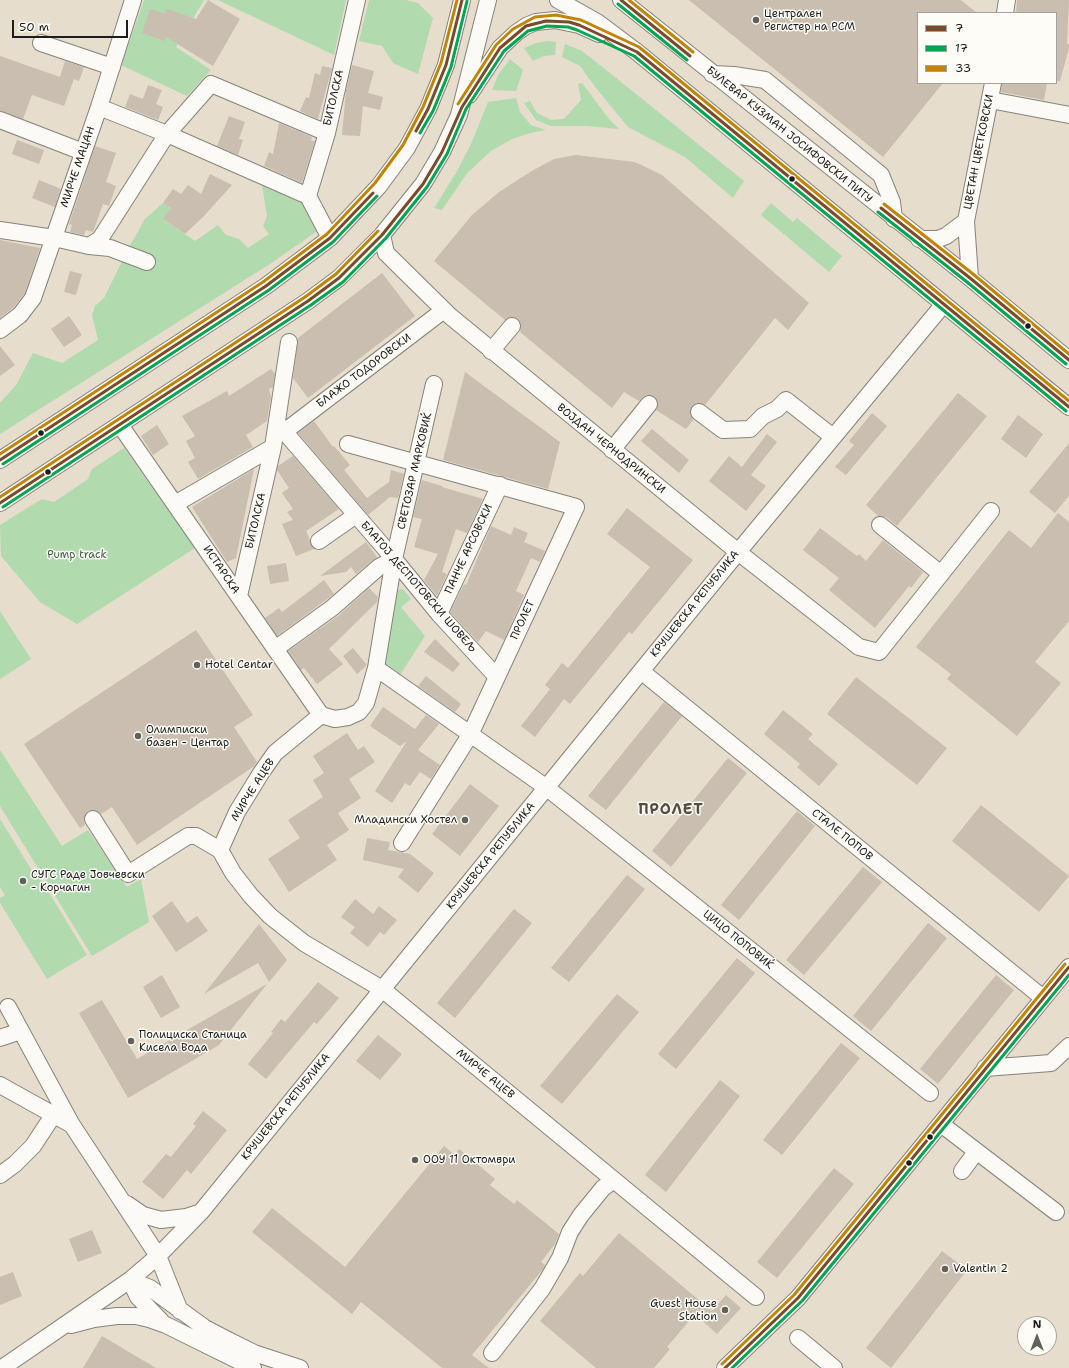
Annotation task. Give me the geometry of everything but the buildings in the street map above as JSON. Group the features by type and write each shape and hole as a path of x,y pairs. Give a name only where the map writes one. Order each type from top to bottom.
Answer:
{"street":[{"name":"МИРЧЕ МАЦАН","path":"4,327 27,308 33,298 99,107 133,0"},
{"name":"БИТОЛСКА","path":"308,196 327,133 357,0"},
{"path":"0,460 266,286 330,238 379,186 407,148 428,109 446,65 462,0"},
{"path":"462,107 488,0"},
{"path":"558,0 597,22 637,52 1069,407"},
{"name":"БУЛЕВАР КУЗМАН ЈОСИФОВСКИ ПИТУ","path":"621,0 919,239 970,278 1069,360"},
{"path":"1005,12 1007,0"},
{"path":"0,504 308,301 339,278 382,235 423,184 442,152 462,107 500,48 516,32 536,22 555,20 579,25 637,52"},
{"path":"41,43 112,67"},
{"path":"712,74 734,75 765,80 881,175 892,202 894,219"},
{"path":"89,246 100,239 167,134 211,84 327,133"},
{"name":"ЦВЕТАН ЦВЕТКОВСКИ","path":"970,278 966,222 993,84"},
{"path":"990,100 1069,115"},
{"path":"99,107 167,134 308,196 330,238"},
{"path":"0,120 83,152"},
{"name":"ЦВЕТАН ЦВЕТКОВСКИ","path":"919,239 938,239 946,236 966,222"},
{"path":"0,230 54,238 89,246 110,248 147,262"},
{"name":"ВОЈДАН ЧЕРНОДРИНСКИ","path":"382,235 386,253 444,310 491,351 738,552 859,648 879,652 941,574"},
{"name":"КРУШЕВСКА РЕПУБЛИКА","path":"2,1368 130,1280 158,1256 201,1212 738,552 943,305"},
{"name":"БЛАЖО ТОДОРОВСКИ","path":"280,428 444,310"},
{"path":"491,351 512,326"},
{"name":"БИТОЛСКА","path":"239,596 273,447 280,428 289,342"},
{"name":"СВЕТОЗАР МАРКОВИЌ","path":"376,668 394,558 434,384"},
{"path":"699,412 723,430 750,428 763,416 777,409 786,400 833,436"},
{"path":"612,450 649,404"},
{"name":"ИСТАРСКА","path":"120,425 321,715"},
{"name":"БЛАГОЈ ДЕСПОТОВСКИ ШОВЕЉ","path":"280,428 394,558 439,614 496,676"},
{"path":"348,444 500,485"},
{"path":"175,504 273,447"},
{"name":"ПРОЛЕТ","path":"402,843 470,735 496,676 576,507 500,485"},
{"name":"ПАНЧЕ АРСОВСКИ","path":"439,614 500,485"},
{"path":"880,525 941,574 991,511"},
{"name":"БЛАГОЈ ДЕСПОТОВСКИ ШОВЕЉ","path":"319,542 356,515"},
{"path":"275,649 332,608 379,567 394,558"},
{"path":"321,715 335,719 348,717 359,712 366,702 376,668 547,788"},
{"name":"СТАЛЕ ПОПОВ","path":"642,671 1043,998"},
{"name":"МИРЧЕ АЦЕВ","path":"321,715 276,753 261,773 237,812 220,850 233,873 251,896 270,916 304,943 382,989 756,1297"},
{"name":"ЦИЦО ПОПОВИЌ","path":"547,788 930,1093"},
{"path":"94,819 128,874 188,836 196,836 220,850"},
{"path":"725,1368 798,1298 1069,967"},
{"path":"8,1007 72,1125 158,1256 180,1311"},
{"path":"0,1038 21,1031"},
{"path":"986,1068 1051,1063 1069,1046"},
{"path":"0,1085 72,1125"},
{"path":"0,1175 15,1164 32,1146 54,1114"},
{"path":"941,1124 1056,1212"},
{"path":"962,1171 976,1152"},
{"path":"492,1353 542,1289 560,1258 570,1232 581,1215 603,1188 614,1180"},
{"path":"122,1201 143,1215 156,1219 171,1219 201,1212"},
{"path":"130,1280 150,1288 204,1328 254,1353 300,1368"},
{"path":"130,1280 145,1306 166,1325"},
{"path":"57,1330 94,1319 126,1315 149,1319 166,1325 253,1368"},
{"path":"798,1338 834,1368"}],"green space":[{"path":"144,0 204,0 176,47 211,70 187,96 121,65"},
{"path":"218,0 346,0 334,55"},
{"path":"369,0 406,0 418,3 433,18 418,74 393,63 382,46 359,41"},
{"path":"548,41 556,42 555,55 544,56 533,61 524,48 536,43"},
{"path":"565,44 582,51 744,181 733,198 685,157 628,127 580,66 562,57"},
{"path":"510,59 523,70 516,91 492,90 498,75"},
{"path":"582,83 609,119 619,129 587,126 551,126 536,120 524,103 530,101 537,113 551,120 564,119 581,100 578,84"},
{"path":"516,98 520,112 531,125 546,130 512,139 491,151 468,172 442,210 434,208 456,173 471,144 488,102"},
{"path":"262,185 304,203 317,221 316,232 270,264 0,434 0,403 16,385 33,353 62,363 98,340 92,315 95,306 104,298 128,249 145,219 163,203 171,208 164,220 195,241 218,225 226,235 239,239 248,248 269,234 263,226 267,216"},
{"path":"771,203 793,222 797,218 842,256 829,272 761,215"},
{"name":"Pump track","path":"124,448 195,548 77,624 40,602 1,556 0,525 42,499 54,502 88,479 92,469"},
{"path":"403,589 411,599 401,607 425,636 398,678 381,667 396,590"},
{"path":"0,611 31,659 0,679"},
{"path":"0,750 62,846 88,830 127,887 141,879 149,922 92,956 0,806"},
{"name":"СУГС Раде Јовчевски - Корчагин","path":"0,819 34,874 37,873 87,955 47,979 0,903 0,898 5,895 0,887"}],"transit line":[{"name":"33","path":"0,454 263,282 327,234 375,183 403,145 423,107 441,63 457,0"},
{"name":"7","path":"416,131 428,109 446,65 462,0"},
{"name":"7","path":"621,0 690,56"},
{"name":"33","path":"629,0 693,52"},
{"name":"17","path":"420,133 433,111 451,67 467,1"},
{"name":"17","path":"618,4 687,60"},
{"name":"33","path":"458,104 496,45 513,29 535,17 556,15 581,20 639,47 1069,401"},
{"name":"7","path":"0,503 308,301 339,278 382,235 423,184 442,152 462,107 500,48 526,26 546,21 569,22 579,25 637,52 1069,407"},
{"name":"17","path":"3,507 311,305 343,282 386,238 427,187 447,154 466,109 504,51 528,31 547,26 568,27 577,30 634,56 1066,411"},
{"name":"7","path":"0,460 266,286 330,238 373,193"},
{"name":"17","path":"3,464 269,290 333,242 377,196"},
{"name":"33","path":"884,204 973,274 1069,354"},
{"name":"7","path":"881,208 970,278 1069,360"},
{"name":"17","path":"878,212 967,282 1066,364"},
{"name":"33","path":"0,497 305,297 336,274 378,231"},
{"name":"33","path":"722,1364 794,1295 1065,964"},
{"name":"7","path":"725,1368 798,1298 1069,967"},
{"name":"17","path":"732,1368 802,1301 1069,975"}],"place":[{"name":"Централен Регистер на РСМ","path":"756,20"},
{"name":"Hotel Centar","path":"197,665"},
{"name":"Олимписки базен - Центар","path":"138,736"},
{"name":"Младински Хостел","path":"465,820"},
{"name":"СУГС Раде Јовчевски - Корчагин","path":"23,881"},
{"name":"Полициска Станица Кисела Вода","path":"131,1041"},
{"name":"ООУ 11 Октомври","path":"415,1160"},
{"name":"Valentin 2","path":"945,1269"},
{"name":"Guest House Station","path":"725,1310"}],"district":[{"name":"ПРОЛЕТ","path":"671,810"}]}
